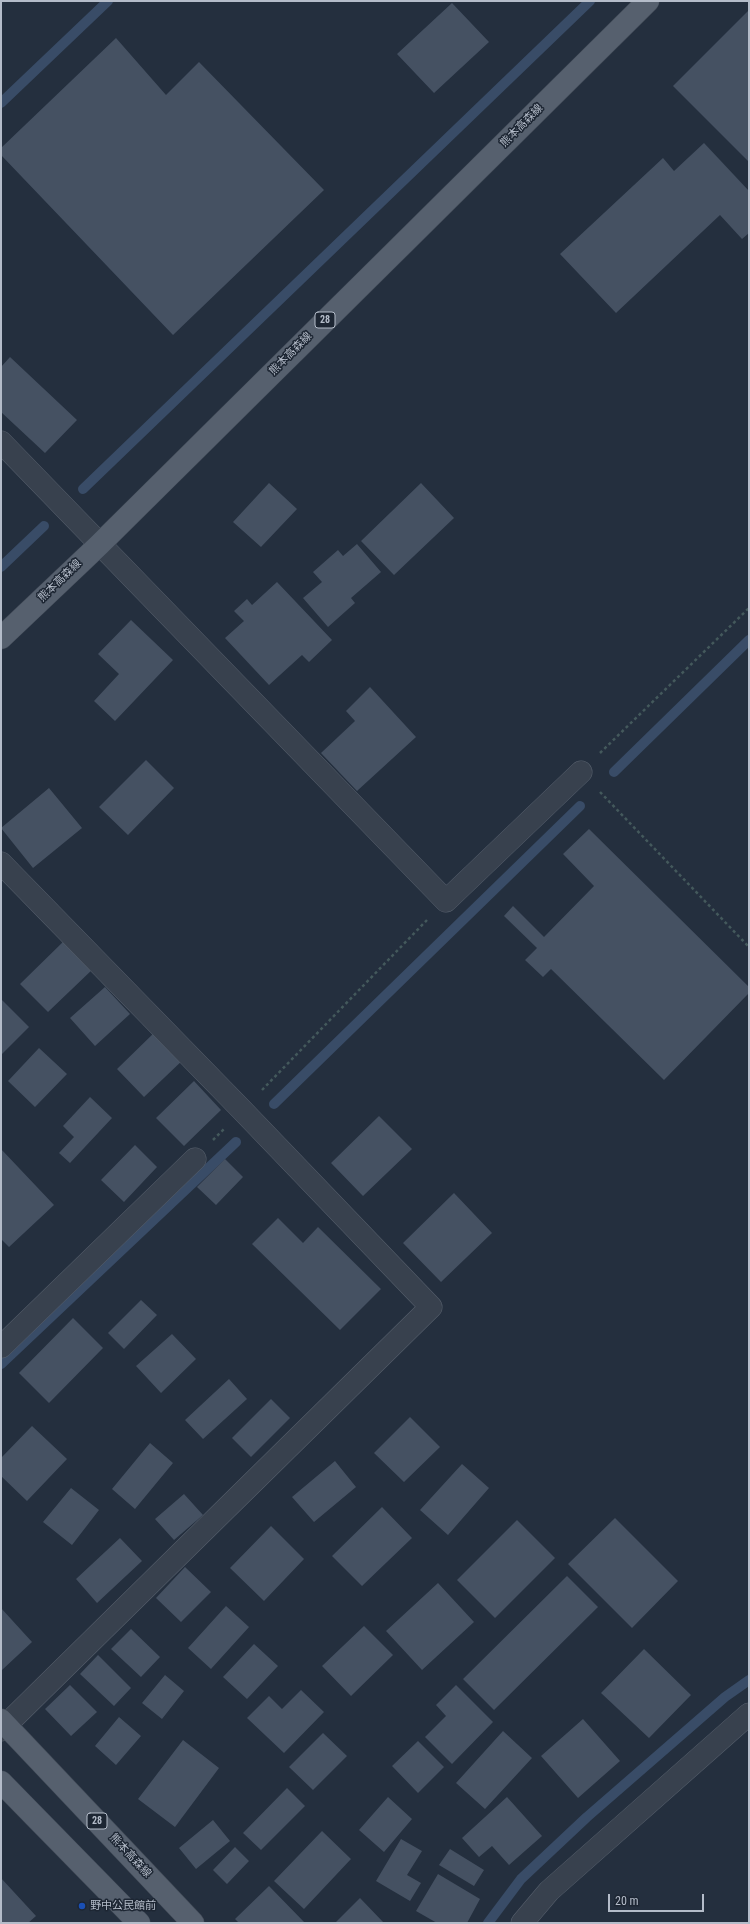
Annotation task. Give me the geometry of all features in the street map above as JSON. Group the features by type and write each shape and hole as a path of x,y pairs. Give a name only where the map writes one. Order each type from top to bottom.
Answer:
{"main road":[{"name":"熊本高森線","path":"1,638 99,545 648,1"},
{"name":"熊本高森線","path":"3,1725 192,1923"},
{"path":"1,1782 139,1923"}],"street":[{"path":"1,442 99,545 446,901 581,772"},
{"path":"1,863 242,1110 431,1307 3,1725"},
{"path":"1,1347 195,1159"},
{"path":"522,1923 549,1891 749,1714"}],"path":[{"path":"749,608 581,772 749,947"},
{"path":"195,1159 446,901"}],"building":[{"path":"452,3 489,42 434,93 397,54"},
{"path":"749,10 749,162 673,86"},
{"path":"116,38 166,95 199,62 324,190 173,335 1,155 1,148"},
{"path":"704,143 749,191 749,233 742,239 720,215 616,313 560,254 663,158 674,171"},
{"path":"10,357 77,420 45,453 1,412 1,367"},
{"path":"269,483 297,509 261,547 233,522"},
{"path":"421,483 454,518 394,575 361,541"},
{"path":"357,544 381,572 351,598 355,603 328,627 303,598 322,582 313,572 338,550 343,556"},
{"path":"277,582 332,640 309,662 302,655 269,685 225,638 244,621 234,611 247,599 252,605"},
{"path":"131,620 173,660 115,721 94,701 119,674 98,654"},
{"path":"370,687 416,737 357,791 321,753 355,721 346,711"},
{"path":"146,760 174,788 128,835 99,807"},
{"path":"49,788 82,828 33,868 1,828"},
{"path":"589,829 749,987 749,993 664,1080 551,969 543,977 525,960 537,948 504,916 513,906 544,937 594,886 563,854"},
{"path":"66,939 94,968 48,1012 20,984"},
{"path":"105,987 130,1014 95,1046 70,1018"},
{"path":"1,999 29,1027 1,1055"},
{"path":"157,1030 185,1058 144,1097 117,1069"},
{"path":"39,1048 67,1074 35,1107 8,1081"},
{"path":"194,1081 221,1110 184,1146 156,1118"},
{"path":"90,1097 112,1118 70,1163 59,1153 74,1137 63,1126"},
{"path":"379,1116 412,1149 363,1196 331,1163"},
{"path":"135,1145 157,1167 124,1202 101,1180"},
{"path":"1,1149 54,1205 9,1247 1,1239"},
{"path":"225,1159 243,1177 216,1205 197,1187"},
{"path":"454,1193 492,1233 441,1282 403,1243"},
{"path":"278,1218 303,1243 318,1227 381,1289 340,1330 252,1244"},
{"path":"141,1300 157,1315 124,1349 108,1333"},
{"path":"73,1318 103,1348 49,1403 19,1373"},
{"path":"172,1334 196,1359 161,1393 136,1366"},
{"path":"229,1379 247,1399 203,1439 185,1420"},
{"path":"271,1399 290,1418 251,1457 232,1438"},
{"path":"410,1417 440,1447 404,1482 374,1453"},
{"path":"32,1426 67,1459 27,1501 1,1476 1,1458"},
{"path":"150,1443 173,1463 135,1509 112,1489"},
{"path":"335,1461 356,1487 314,1522 292,1497"},
{"path":"462,1464 489,1488 448,1535 420,1510"},
{"path":"71,1488 99,1510 72,1545 43,1522"},
{"path":"184,1494 203,1515 174,1540 155,1519"},
{"path":"382,1507 412,1538 362,1586 332,1556"},
{"path":"615,1518 678,1581 632,1628 568,1564"},
{"path":"517,1520 555,1558 495,1618 457,1580"},
{"path":"271,1526 304,1559 264,1601 230,1568"},
{"path":"120,1538 142,1561 97,1603 76,1579"},
{"path":"185,1567 211,1592 181,1622 156,1598"},
{"path":"567,1576 598,1607 494,1710 463,1679"},
{"path":"438,1583 474,1622 422,1670 386,1631"},
{"path":"226,1606 249,1627 211,1669 188,1648"},
{"path":"1,1608 32,1642 2,1670 1,1669"},
{"path":"364,1626 393,1655 351,1696 322,1666"},
{"path":"131,1629 160,1657 141,1677 111,1649"},
{"path":"254,1644 278,1666 247,1699 223,1677"},
{"path":"644,1649 691,1695 649,1738 601,1693"},
{"path":"98,1655 131,1688 114,1706 80,1674"},
{"path":"165,1675 184,1691 162,1719 142,1703"},
{"path":"70,1685 97,1712 71,1736 45,1709"},
{"path":"456,1685 493,1722 452,1764 425,1737 446,1716 436,1705"},
{"path":"301,1690 324,1712 284,1753 247,1718 269,1696 282,1709"},
{"path":"119,1717 141,1736 116,1765 95,1746"},
{"path":"583,1719 620,1761 578,1798 541,1756"},
{"path":"503,1731 532,1758 485,1809 456,1783"},
{"path":"323,1733 347,1756 313,1790 289,1767"},
{"path":"183,1740 219,1768 175,1827 138,1799"},
{"path":"418,1741 444,1767 418,1793 392,1766"},
{"path":"287,1788 305,1806 261,1850 243,1833"},
{"path":"388,1797 412,1819 384,1852 359,1830"},
{"path":"507,1797 542,1836 509,1865 492,1846 479,1857 462,1838"},
{"path":"213,1820 230,1841 196,1869 179,1848"},
{"path":"322,1831 351,1859 304,1909 274,1881"},
{"path":"401,1839 422,1851 407,1875 421,1883 410,1901 376,1881"},
{"path":"235,1847 249,1861 227,1884 213,1870"},
{"path":"450,1849 484,1870 474,1886 439,1865"},
{"path":"438,1874 480,1899 467,1923 437,1923 416,1911"},
{"path":"1,1878 36,1916 28,1923 1,1923"},
{"path":"269,1886 305,1923 239,1923 235,1919"},
{"path":"360,1898 384,1923 335,1923"}],"waterway":[{"path":"1,103 108,1"},
{"path":"83,489 590,1"},
{"path":"1,567 44,526"},
{"path":"614,772 749,640"},
{"path":"274,1104 580,806"},
{"path":"1,1364 236,1142"},
{"path":"488,1923 521,1879 587,1817 725,1697 749,1680"}],"place":[{"name":"野中公民館前","path":"82,1906"}]}
